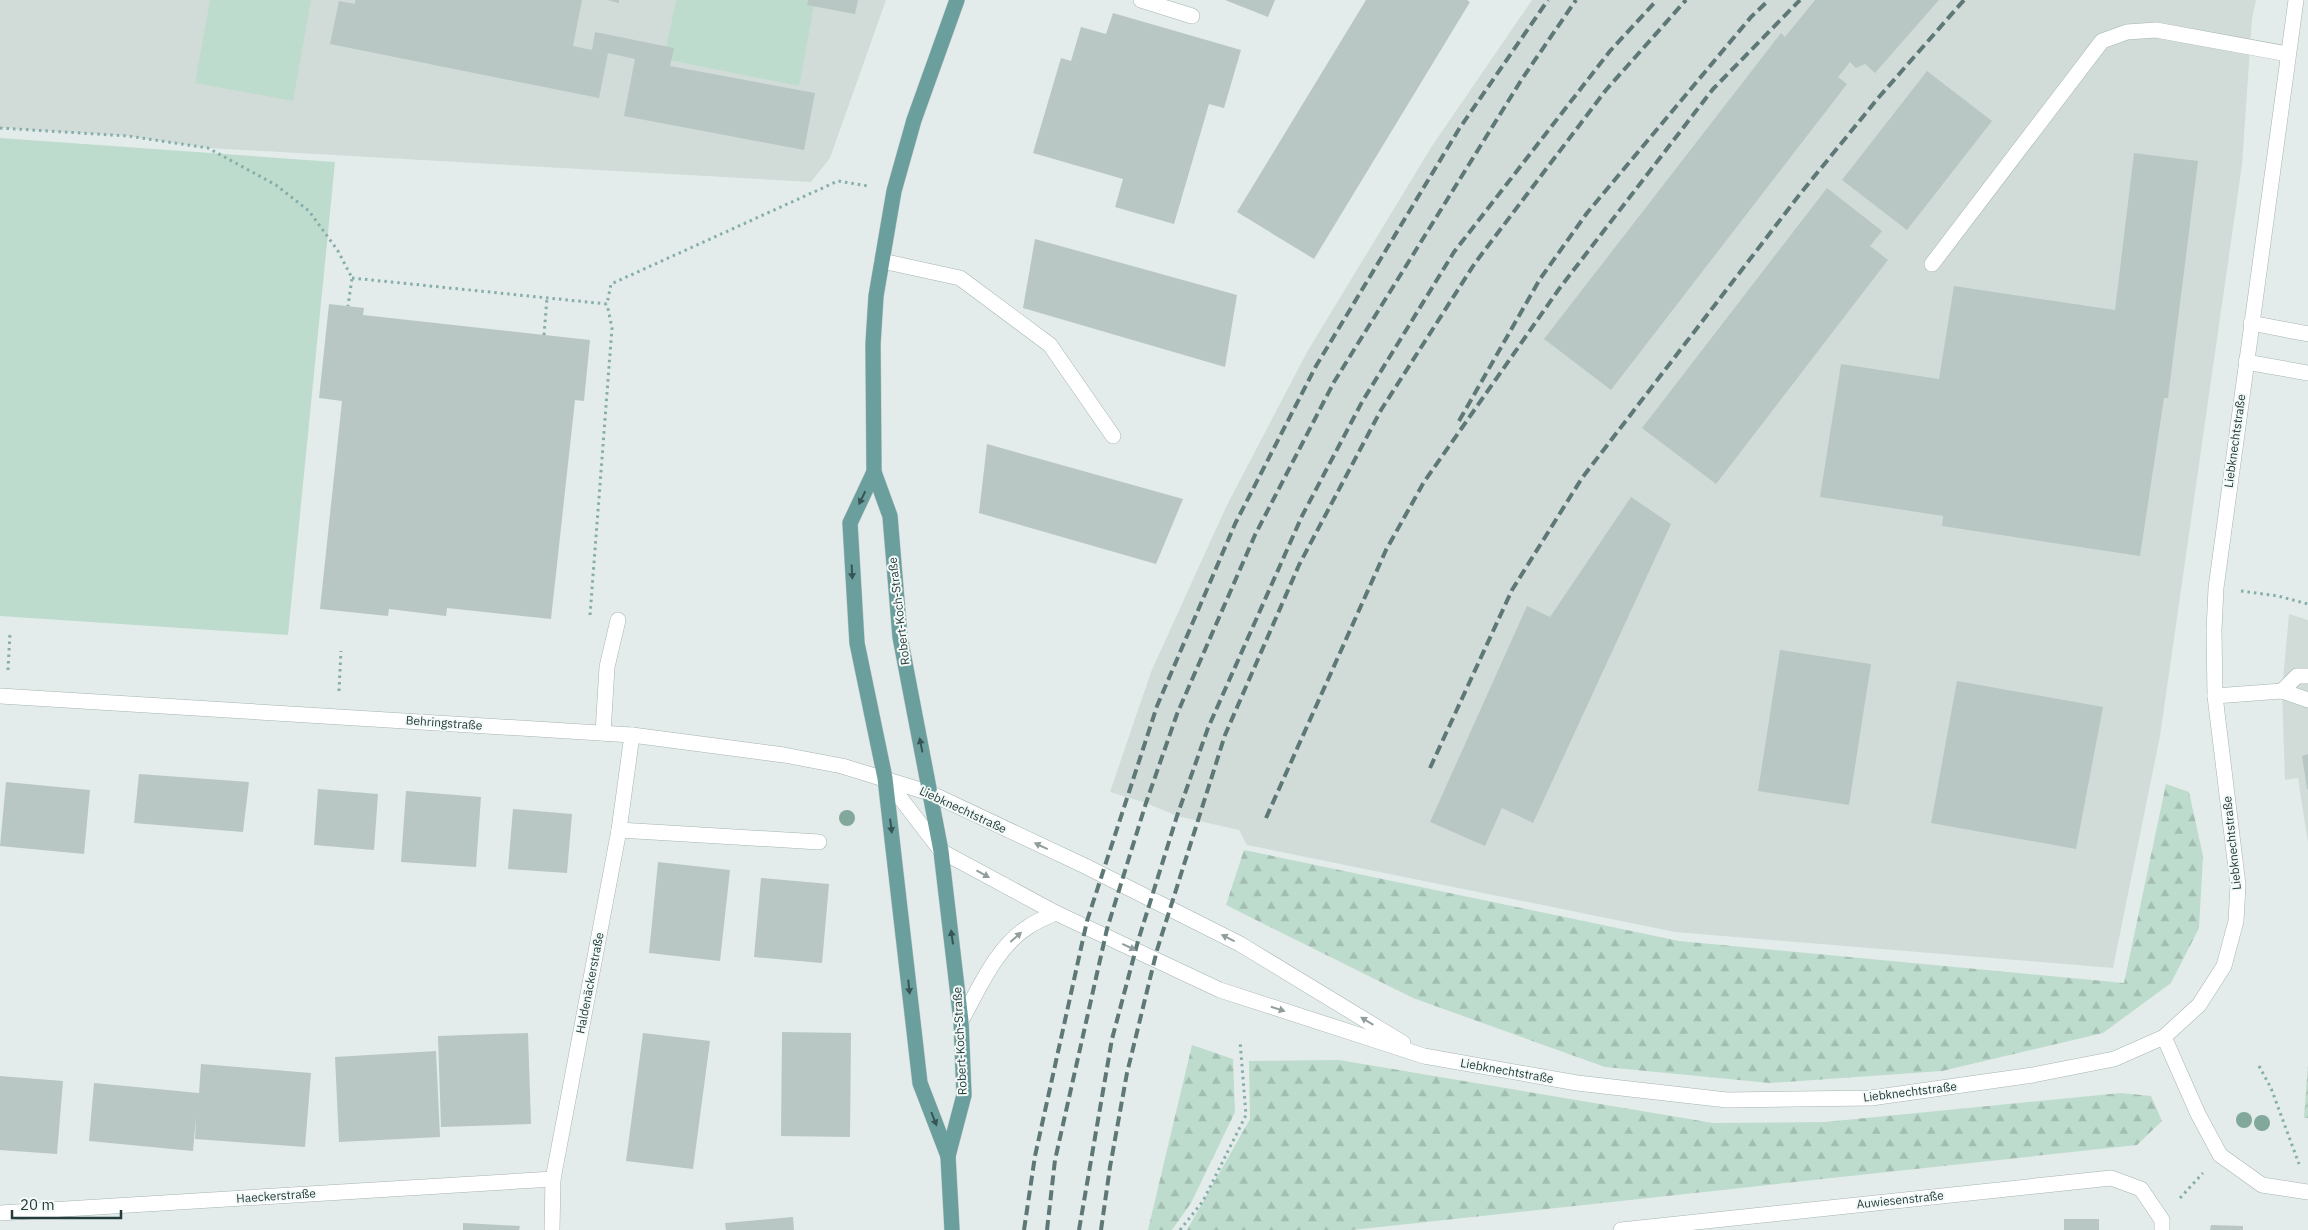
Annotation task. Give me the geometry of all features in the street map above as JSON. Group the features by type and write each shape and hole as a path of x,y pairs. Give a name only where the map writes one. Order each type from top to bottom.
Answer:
{"main road":[{"name":"Robert-Koch-Straße","path":"948,1156 964,1095 960,1020 941,851 900,637 890,516 874,472 872,344 876,296 894,191 914,120 957,0"},
{"name":"Robert-Koch-Straße","path":"874,472 850,523 857,642 885,778 920,1083 948,1156"},
{"path":"948,1156 952,1230"}],"street":[{"path":"1140,0 1192,16"},
{"name":"Liebknechtstraße","path":"885,778 941,851 1056,913 1220,990 1424,1056 1577,1083 1727,1100 1872,1098 2033,1075 2114,1060 2164,1037 2199,1005 2224,966 2236,921 2238,885 2215,696 2216,588 2296,0"},
{"path":"1932,264 2102,41 2127,32 2156,30 2288,54"},
{"path":"882,260 960,278 1050,345 1113,436"},
{"path":"2251,323 2308,334"},
{"path":"2246,362 2308,373"},
{"path":"603,733 607,667 618,620"},
{"path":"2282,691 2297,676 2308,676"},
{"path":"2215,696 2282,691 2308,700"},
{"name":"Behringstraße","path":"3,696 632,735 784,755 842,766 885,778"},
{"name":"Haldenäckerstraße","path":"552,1230 553,1179 619,830 632,735"},
{"name":"Liebknechtstraße","path":"885,778 930,793 1085,866 1240,944 1424,1056"},
{"path":"619,830 819,842"},
{"path":"960,1020 992,966 1009,943 1027,927 1056,913"},
{"path":"2164,1037 2194,1105 2220,1155 2262,1185 2302,1191"},
{"name":"Auwiesenstraße","path":"1620,1230 2111,1178 2141,1189 2162,1225"},
{"name":"Haeckerstraße","path":"0,1213 553,1179"}],"path":[{"path":"0,128 128,136 208,148 276,185 309,211 338,250 352,278 348,306"},
{"path":"589,625 612,328 607,304 611,284 838,181"},
{"path":"352,278 607,304"},
{"path":"544,335 547,298"},
{"path":"2216,588 2278,596 2308,604"},
{"path":"3,696 10,633"},
{"path":"337,716 341,651"},
{"path":"1180,1230 1203,1201 1246,1115 1240,1042"},
{"path":"2259,1066 2271,1088 2299,1165 2302,1191"},
{"path":"2162,1225 2220,1155"}],"shaded area":[{"path":"0,0 886,0 830,158 811,182 208,148 128,136 0,128"},
{"path":"1532,0 2256,0 2252,19 2242,165 2160,736 2113,968 1675,932 1247,845 1239,830 1177,816 1146,803 1110,792 1151,672 1226,507 1307,352 1432,146"},
{"path":"2289,614 2308,620 2308,843 2298,778 2285,780 2282,691"}],"green space":[{"path":"210,0 311,0 293,101 195,83"},
{"path":"676,0 815,0 799,86 664,59"},
{"path":"0,138 335,162 288,635 0,616"},
{"path":"2166,784 2189,792 2203,856 2199,928 2171,983 2103,1033 1942,1071 1770,1083 1605,1067 1413,998 1226,905 1244,850 1679,941 2124,983"},
{"path":"1192,1045 1233,1059 1235,1112 1191,1203 1172,1230 1148,1230"},
{"path":"1339,1060 1713,1123 1825,1122 2121,1093 2151,1096 2162,1121 2137,1145 1352,1230 1187,1230 1250,1119 1249,1061"},
{"path":"2308,1064 2308,1118 2304,1118"}],"building":[{"path":"355,0 582,0 573,46 592,50 595,32 674,48 670,66 815,93 804,150 624,116 635,59 608,53 599,98 330,44 339,1 355,4"},
{"path":"607,0 619,0 619,3"},
{"path":"808,0 858,0 855,14 807,5"},
{"path":"1225,0 1275,0 1268,17"},
{"path":"1366,0 1467,0 1470,2 1314,259 1237,212"},
{"path":"1815,0 1939,0 1875,73 1865,64 1856,68 1850,62 1838,77 1847,84 1611,390 1544,339 1781,33 1785,37"},
{"path":"1113,13 1241,50 1224,108 1209,104 1174,224 1115,207 1123,179 1033,153 1061,58 1071,61 1081,27 1106,34"},
{"path":"1927,71 1992,121 1907,230 1842,180"},
{"path":"2134,153 2198,161 2168,398 2164,398 2140,556 1942,526 1943,516 1820,497 1841,364 1939,379 1954,286 2115,310"},
{"path":"1827,188 1882,231 1870,246 1888,260 1716,484 1642,428"},
{"path":"1035,239 1237,295 1225,367 1023,308"},
{"path":"329,304 364,308 363,315 590,340 584,401 575,400 551,619 447,608 446,616 389,609 388,616 320,609 342,401 319,398"},
{"path":"987,444 1183,499 1156,564 979,513"},
{"path":"1631,497 1671,524 1533,823 1502,808 1485,846 1430,822 1527,606 1550,617"},
{"path":"1780,650 1871,664 1849,805 1758,791"},
{"path":"1957,681 2103,707 2076,849 1931,823"},
{"path":"2308,754 2308,789 2307,789 2302,756"},
{"path":"139,774 249,782 243,832 134,823"},
{"path":"6,782 90,790 84,854 0,846"},
{"path":"318,789 378,794 374,850 314,845"},
{"path":"406,791 481,797 476,867 401,862"},
{"path":"513,809 572,814 567,873 508,869"},
{"path":"658,862 730,870 720,961 649,953"},
{"path":"761,878 829,884 822,963 754,957"},
{"path":"782,1032 851,1033 850,1137 781,1136"},
{"path":"528,1033 531,1124 441,1127 438,1036"},
{"path":"643,1033 710,1041 693,1169 626,1161"},
{"path":"436,1051 440,1137 339,1142 335,1057"},
{"path":"201,1064 311,1073 305,1147 195,1139 196,1117 193,1151 89,1141 94,1083 199,1093"},
{"path":"0,1076 63,1081 57,1154 0,1150"},
{"path":"793,1217 794,1230 726,1230 725,1223"},
{"path":"2064,1219 2099,1219 2099,1230 2064,1230"},
{"path":"463,1223 520,1226 519,1230 463,1230"},
{"path":"2211,1225 2243,1226 2243,1230 2210,1230"}],"railway":[{"path":"1024,1230 1035,1156 1087,921 1157,706 1235,524 1316,366 1459,129 1548,0"},
{"path":"1047,1230 1055,1160 1107,929 1146,803 1177,714 1255,535 1334,382 1522,79 1576,0"},
{"path":"1079,1230 1112,1039 1138,941 1177,816 1208,728 1302,516 1362,402 1454,252 1610,51 1657,0"},
{"path":"1101,1230 1127,1073 1157,950 1225,735 1299,565 1381,410 1475,263 1606,90 1686,0"},
{"path":"1459,421 1540,279 1587,213 1751,17 1769,0"},
{"path":"1266,818 1386,550 1424,482 1559,289 1713,89 1800,0"},
{"path":"1430,768 1512,590 1582,478 1800,194 1879,97 1964,0"}]}
